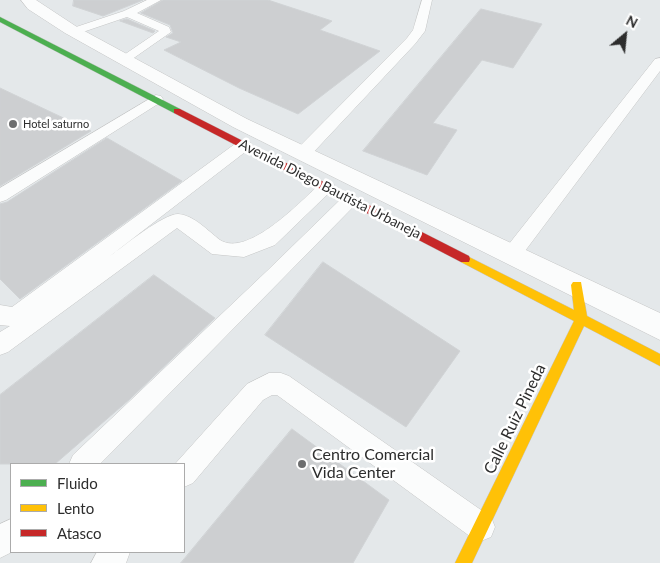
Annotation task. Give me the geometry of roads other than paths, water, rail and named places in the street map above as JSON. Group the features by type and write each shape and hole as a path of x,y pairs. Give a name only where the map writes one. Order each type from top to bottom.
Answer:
{"street":[{"name":"Avenida Diego Bautista Urbaneja","path":"28,0 33,6 74,31 240,123 577,285 660,327"},
{"name":"Avenida Diego Bautista Urbaneja","path":"0,19 582,318 660,360"},
{"path":"577,285 582,318"},
{"name":"Calle Ruiz Pineda","path":"463,563 582,318"}],"lane":[{"path":"74,31 128,13 156,0"},
{"path":"303,153 412,41 418,31 427,0"},
{"path":"124,59 165,32 165,29 128,13"},
{"path":"512,254 657,70"},
{"path":"0,196 156,99"},
{"path":"0,314 3,317 16,316 244,145"},
{"path":"0,346 172,222 179,221 186,224 219,249 244,250 268,240 327,187"},
{"path":"83,463 276,276 350,200"},
{"path":"185,473 255,392 268,384 281,384 481,527"},
{"path":"0,544 10,534"},
{"path":"106,563 115,553"}],"place":[{"name":"Hotel saturno","path":"13,124"},
{"name":"Centro Comercial Vida Center","path":"302,464"}]}
